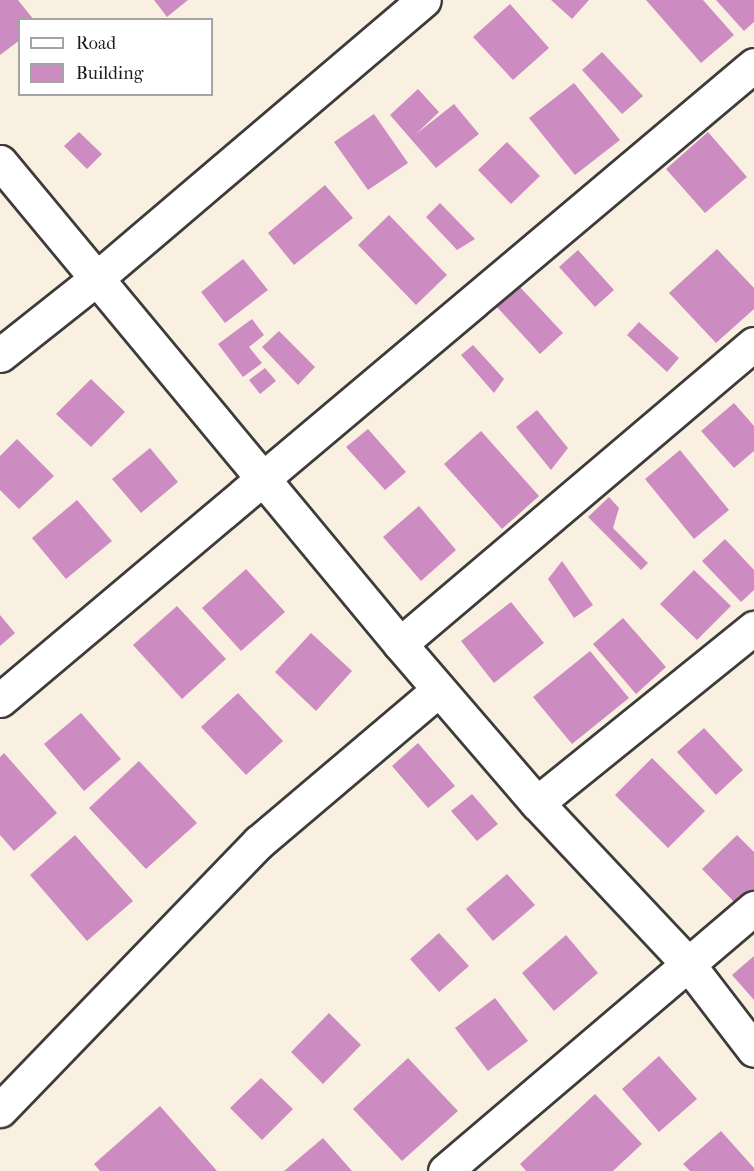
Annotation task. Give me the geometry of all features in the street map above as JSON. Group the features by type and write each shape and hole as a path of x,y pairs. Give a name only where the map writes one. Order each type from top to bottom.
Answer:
{"street":[{"path":"0,355 97,278 423,0"},
{"path":"0,700 262,482 754,65"},
{"path":"0,162 262,482 438,690 537,803 688,964 754,1050"},
{"path":"399,644 754,344"},
{"path":"537,803 754,628"},
{"path":"0,1110 259,842 438,690"},
{"path":"446,1171 754,908"}],"building":[{"path":"0,0 18,0 32,18 18,18 18,42 0,55"},
{"path":"154,0 188,0 167,17"},
{"path":"551,0 589,0 572,19"},
{"path":"646,0 703,0 734,35 701,63"},
{"path":"716,0 754,0 754,22 744,31"},
{"path":"510,4 549,48 513,80 473,37"},
{"path":"602,52 643,96 622,114 582,70"},
{"path":"574,83 620,140 575,175 529,118"},
{"path":"418,89 439,112 416,134 454,104 479,134 436,168 390,115"},
{"path":"374,114 408,163 368,190 334,142"},
{"path":"79,132 102,154 87,169 64,146"},
{"path":"708,132 747,177 705,213 666,169"},
{"path":"507,142 540,176 511,204 478,170"},
{"path":"325,185 353,218 294,265 268,233"},
{"path":"440,203 475,239 457,250 426,217"},
{"path":"389,215 447,275 416,305 358,245"},
{"path":"717,249 754,288 754,309 716,343 669,293"},
{"path":"578,250 614,290 595,307 559,267"},
{"path":"243,259 268,290 225,323 201,292"},
{"path":"519,286 563,333 540,354 496,306"},
{"path":"252,319 264,335 249,347 262,363 243,377 218,344"},
{"path":"639,322 679,358 667,372 627,335"},
{"path":"279,331 315,367 298,385 262,347"},
{"path":"473,345 504,379 494,393 461,355"},
{"path":"265,368 276,381 260,394 249,380"},
{"path":"91,379 125,412 91,447 56,414"},
{"path":"734,403 754,426 754,451 734,468 701,431"},
{"path":"537,410 568,448 551,470 516,427"},
{"path":"368,429 406,472 385,490 346,447"},
{"path":"481,431 539,496 502,529 444,464"},
{"path":"17,439 54,476 19,509 0,490 0,456"},
{"path":"150,448 178,482 141,513 112,479"},
{"path":"680,450 729,510 694,539 645,479"},
{"path":"609,497 619,508 613,528 648,563 641,570 588,517"},
{"path":"77,500 112,541 66,579 32,538"},
{"path":"419,506 456,550 421,581 383,537"},
{"path":"725,539 754,570 754,590 741,602 702,561"},
{"path":"562,561 593,605 574,618 548,579"},
{"path":"246,569 285,612 241,651 202,608"},
{"path":"694,570 731,606 697,640 660,604"},
{"path":"511,602 544,643 494,683 461,641"},
{"path":"177,606 226,659 182,699 133,645"},
{"path":"0,615 15,633 0,646"},
{"path":"623,618 666,667 636,694 593,644"},
{"path":"311,633 352,671 316,711 275,672"},
{"path":"590,651 629,698 572,744 533,697"},
{"path":"238,693 283,741 246,775 201,727"},
{"path":"81,713 121,759 84,791 44,744"},
{"path":"704,728 743,770 716,795 677,752"},
{"path":"418,743 455,786 428,808 392,766"},
{"path":"4,753 57,813 14,851 0,835 0,757"},
{"path":"652,758 705,811 668,848 615,795"},
{"path":"139,761 197,823 146,869 89,808"},
{"path":"472,794 498,824 477,841 451,811"},
{"path":"75,835 133,901 87,941 30,875"},
{"path":"737,835 754,852 754,894 740,908 702,869"},
{"path":"507,874 535,905 493,941 466,909"},
{"path":"439,933 469,966 439,992 410,959"},
{"path":"566,935 598,973 554,1011 522,973"},
{"path":"754,956 754,1000 732,975"},
{"path":"495,998 528,1041 488,1071 455,1028"},
{"path":"329,1013 361,1045 323,1084 291,1052"},
{"path":"659,1056 697,1099 659,1132 622,1089"},
{"path":"408,1058 458,1111 402,1161 353,1109"},
{"path":"261,1078 293,1109 262,1140 230,1108"},
{"path":"595,1094 642,1144 613,1171 526,1171 520,1164"},
{"path":"160,1106 217,1171 100,1171 94,1164"},
{"path":"721,1131 754,1168 754,1171 690,1171 683,1164"},
{"path":"323,1138 352,1171 284,1171"}]}
